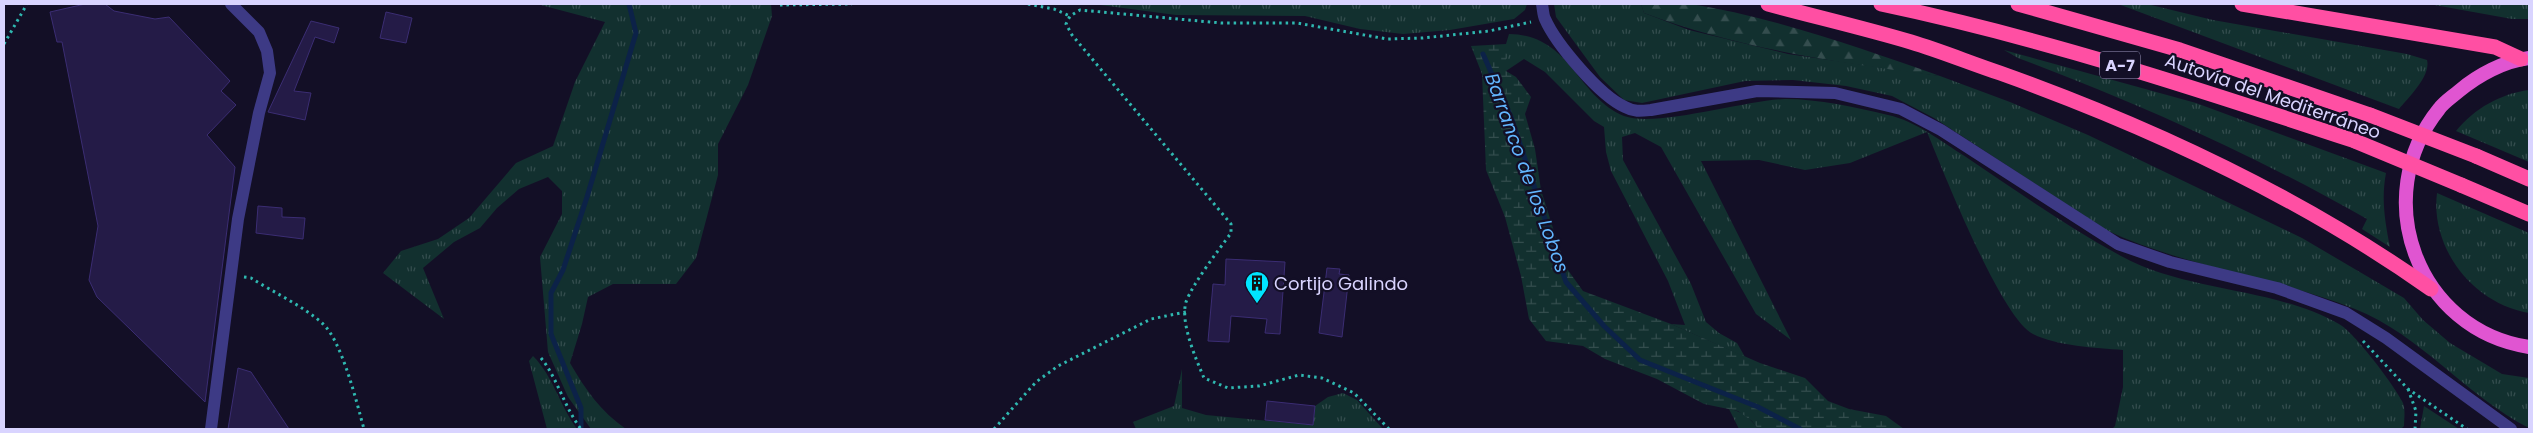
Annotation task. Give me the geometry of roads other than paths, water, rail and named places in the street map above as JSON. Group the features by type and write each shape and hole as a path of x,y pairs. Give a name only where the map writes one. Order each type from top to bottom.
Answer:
{"highway":[{"path":"1768,4 1912,42 2052,92 2139,127 2222,165 2399,266 2431,289 2464,322 2506,344 2529,347"},
{"name":"Autovía del Mediterráneo","path":"1881,4 1966,22 2075,51 2180,83 2355,142 2529,214"},
{"name":"Autovía del Mediterráneo","path":"2018,4 2180,50 2370,115 2476,156 2529,179"},
{"path":"2242,4 2495,47 2525,58"},
{"path":"2431,289 2410,245 2404,197 2414,150 2439,108 2476,77 2525,58"}],"street":[{"path":"211,429 238,219 259,113 270,73 267,51 259,32 231,4"},
{"path":"1542,4 1544,18 1564,48 1592,82 1623,107 1635,111 1757,91 1835,93 1901,109 1941,130 2118,244 2170,262 2277,288 2346,313 2386,338 2511,429"}],"waterway":[{"path":"581,429 581,408 551,334 551,293 563,270 587,197 636,33 629,4"},
{"name":"Barranco de los Lobos","path":"1483,54 1511,117 1566,282 1604,326 1640,360 1758,407 1800,429"}],"place":[{"name":"Cortijo Galindo","path":"1257,304"}]}
